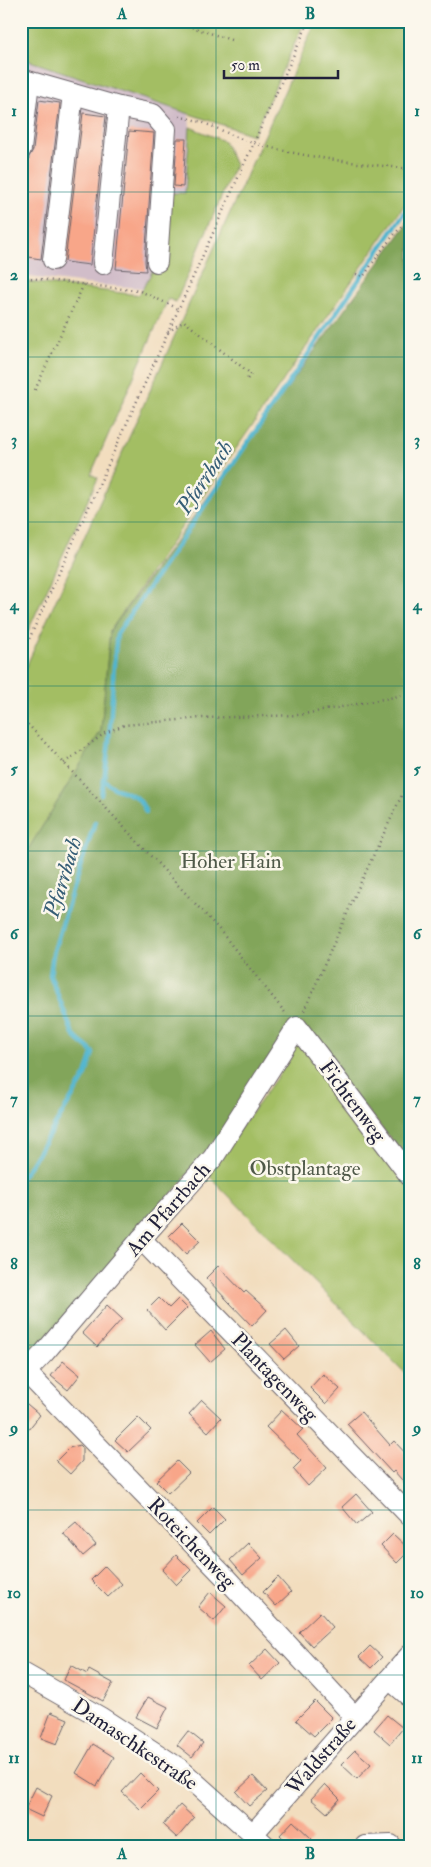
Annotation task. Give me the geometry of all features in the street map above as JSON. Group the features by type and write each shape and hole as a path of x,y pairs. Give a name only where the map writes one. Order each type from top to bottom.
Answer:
{"street":[{"path":"21,148 25,80 119,107 152,114 166,129 157,262"},
{"path":"54,260 73,94"},
{"path":"103,264 119,107"},
{"name":"Fichtenweg","path":"297,1027 410,1176"},
{"name":"Am Pfarrbach","path":"24,1374 213,1158 297,1027"},
{"name":"Plantagenweg","path":"141,1239 410,1516"},
{"name":"Roteichenweg","path":"24,1374 224,1576 355,1716"},
{"name":"Waldstraße","path":"259,1840 355,1716 410,1655"},
{"name":"Damaschkestraße","path":"21,1672 100,1717 180,1769 259,1840"},
{"path":"388,1679 410,1698"},
{"path":"365,1846 391,1846"}],"path":[{"path":"173,21 231,40"},
{"path":"21,657 309,21"},
{"path":"152,114 194,118 253,143 306,155 410,169"},
{"path":"356,274 363,277 384,247 410,216"},
{"path":"21,277 140,291 179,309"},
{"path":"35,390 84,284"},
{"path":"168,332 184,321 250,374 245,382"},
{"path":"64,762 105,733 124,725 201,718 300,715 410,694"},
{"path":"21,717 218,928 297,1027 360,884 410,778"}],"shaded area":[{"path":"21,58 189,114 190,127 185,194 171,193 164,264 143,288 85,284 21,276"}],"green space":[{"path":"21,21 305,21 253,135 21,58"},
{"path":"316,21 410,21 410,197 110,631 101,731 21,861 21,678"},
{"path":"190,127 224,141 235,165 176,302 168,299 91,474 98,478 21,646 21,281 139,295 153,270 171,193 185,193"},
{"name":"Hoher Hain","path":"410,220 410,1162 298,1028 289,1049 21,1380 21,861 101,731 110,631"},
{"name":"Obstplantage","path":"299,1036 410,1184 410,1378 207,1174 290,1059"}],"building":[{"path":"39,100 60,103 41,259 21,256 21,217 29,157 33,150"},
{"path":"83,113 106,116 90,265 65,262"},
{"path":"129,131 154,133 145,261 146,271 116,269"},
{"path":"177,139 186,139 183,187 174,186"},
{"path":"182,1223 200,1241 186,1254 169,1236"},
{"path":"218,1266 244,1293 246,1291 267,1310 252,1326 206,1278"},
{"path":"159,1298 169,1308 178,1299 187,1308 165,1330 147,1310"},
{"path":"107,1305 122,1319 97,1347 82,1333"},
{"path":"286,1330 299,1346 284,1359 270,1344"},
{"path":"211,1331 225,1349 210,1362 195,1345"},
{"path":"63,1361 80,1375 68,1390 51,1376"},
{"path":"323,1374 340,1389 326,1404 310,1388"},
{"path":"21,1399 40,1415 28,1430 21,1424"},
{"path":"202,1400 221,1418 208,1432 189,1414"},
{"path":"282,1410 303,1429 297,1435 327,1468 308,1486 293,1469 301,1461 266,1427"},
{"path":"361,1412 390,1445 394,1441 410,1458 410,1489 394,1471 392,1473 347,1424"},
{"path":"138,1417 151,1430 128,1452 115,1440"},
{"path":"80,1445 82,1447 82,1461 70,1474 56,1461 69,1448"},
{"path":"177,1461 189,1473 168,1493 156,1481"},
{"path":"356,1494 372,1512 357,1525 342,1507"},
{"path":"213,1507 225,1519 209,1535 197,1523"},
{"path":"76,1522 96,1545 83,1556 63,1533"},
{"path":"393,1534 410,1550 397,1563 381,1546"},
{"path":"248,1543 262,1558 243,1575 230,1560"},
{"path":"176,1555 191,1570 176,1585 162,1570"},
{"path":"105,1566 122,1584 108,1597 91,1580"},
{"path":"278,1577 291,1592 276,1606 263,1592"},
{"path":"210,1592 226,1606 214,1621 198,1607"},
{"path":"320,1612 333,1627 312,1646 299,1632"},
{"path":"370,1646 382,1657 371,1668 359,1657"},
{"path":"267,1649 280,1663 262,1680 249,1666"},
{"path":"71,1665 87,1674 89,1670 113,1683 103,1701 64,1680"},
{"path":"148,1697 168,1707 157,1728 136,1717"},
{"path":"315,1701 332,1718 314,1736 296,1720"},
{"path":"51,1712 68,1719 57,1744 41,1738"},
{"path":"387,1715 403,1728 390,1744 374,1730"},
{"path":"188,1731 203,1743 192,1757 177,1745"},
{"path":"93,1744 114,1757 97,1786 76,1773"},
{"path":"355,1750 371,1764 357,1779 341,1764"},
{"path":"140,1773 158,1791 140,1809 122,1792"},
{"path":"253,1776 267,1791 249,1806 236,1792"},
{"path":"325,1784 340,1799 327,1813 311,1799"},
{"path":"36,1787 52,1796 42,1817 25,1809"},
{"path":"180,1805 194,1818 177,1838 163,1825"},
{"path":"293,1821 312,1839 306,1846 291,1846 280,1835"}],"waterway":[{"name":"Pfarrbach","path":"101,794 108,754 117,634 410,205"},
{"path":"104,779 111,786 137,798 146,812"},
{"name":"Pfarrbach","path":"21,1178 86,1075 93,1053 73,1034 50,975 53,954 95,822"}]}
